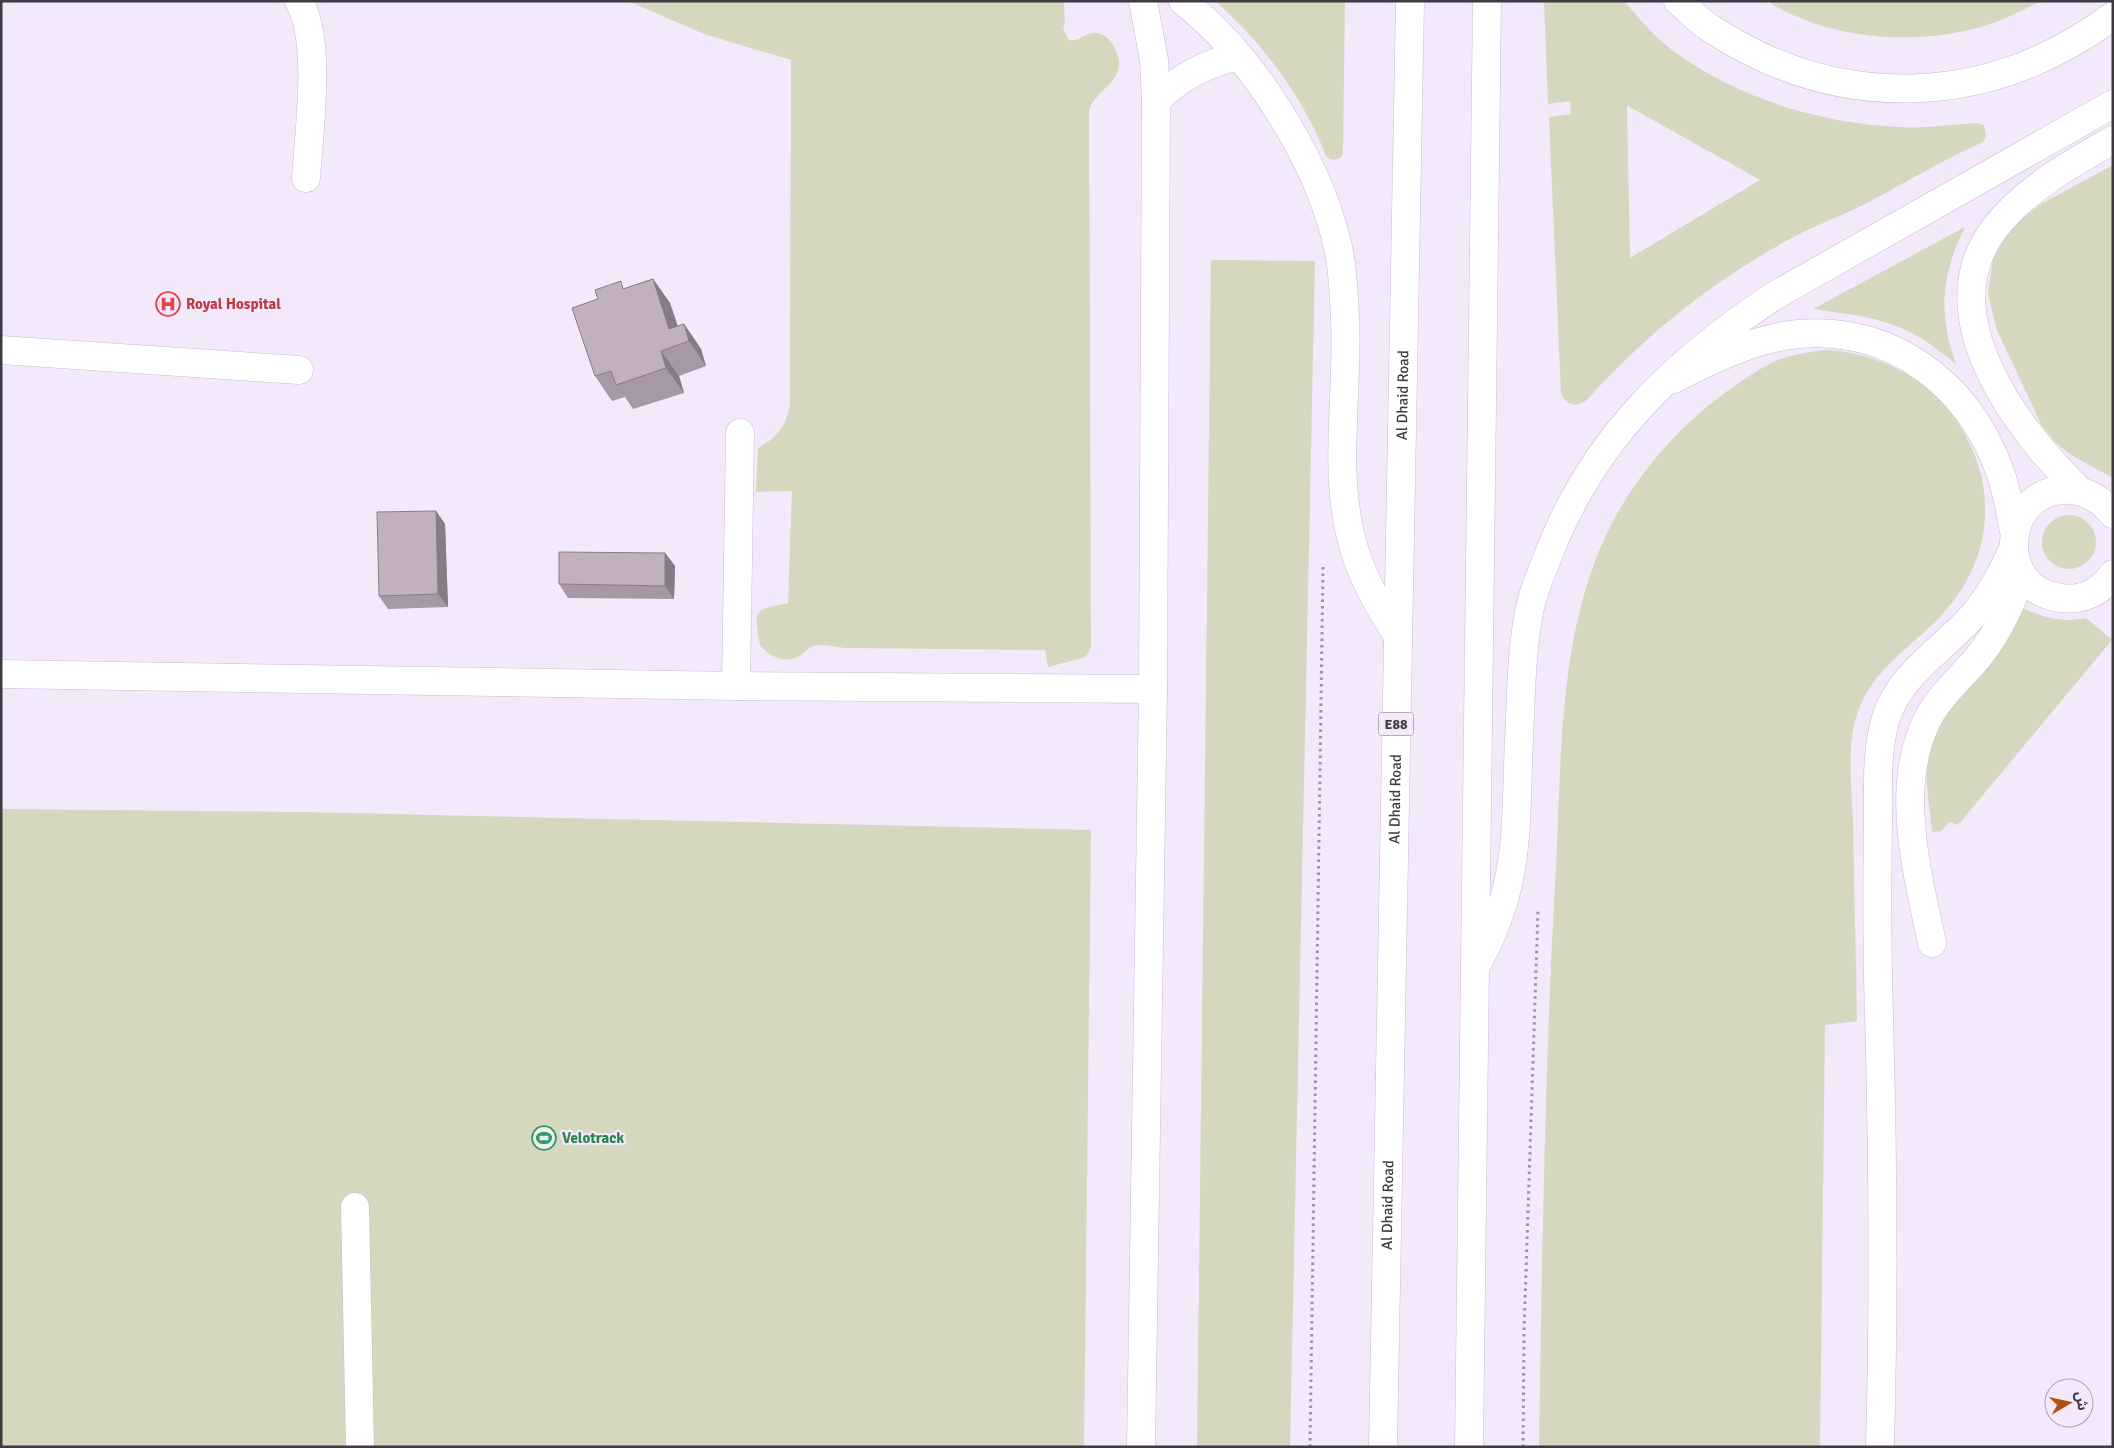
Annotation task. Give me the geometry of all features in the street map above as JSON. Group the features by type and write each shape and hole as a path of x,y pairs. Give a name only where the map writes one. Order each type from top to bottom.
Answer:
{"main road":[{"path":"299,1 313,52 306,178"},
{"path":"1141,1447 1152,689 1156,101 1154,60 1143,1"},
{"path":"1183,1 1226,40 1278,109 1298,146 1321,196 1338,247 1345,318 1343,489 1347,521 1366,581 1398,636"},
{"name":"Al Dhaid Road","path":"1383,1447 1410,1"},
{"path":"1469,1447 1487,1"},
{"path":"1678,1 1709,27 1760,57 1815,78 1873,88 1932,88 1990,78 2045,58 2096,29 2113,16"},
{"path":"1156,101 1180,80 1198,69 1239,56"},
{"path":"1474,967 1499,917 1514,861 1523,663 1528,617 1539,577 1554,539 1572,501 1596,461 1624,424 1655,389 1730,325 1774,296 2113,104"},
{"path":"2102,503 2039,448 2004,397 1980,348 1971,304 1972,284 1984,246 1994,228 2011,210 2085,156 2113,140"},
{"path":"1655,389 1702,364 1772,339 1822,333 1878,343 1904,354 1927,368 1962,403 1976,423 2000,469 2017,566 2029,584 2055,598 2069,599 2084,597 2097,591 2113,574"},
{"path":"1,350 299,370"},
{"path":"736,686 740,433"},
{"path":"1880,1447 1884,1306 1877,937 1879,767 1887,716 1906,683 1983,604 2000,577 2021,515 2032,503 2046,494 2063,490 2102,503"},
{"path":"1932,943 1914,855 1911,827 1913,759 1920,735 1931,713 1945,693 1981,653 2011,603 2022,575"},
{"path":"1,674 736,686 1152,689"},
{"path":"355,1207 360,1447"}],"path":[{"path":"1310,1447 1323,562"},
{"path":"1523,1447 1524,1323 1538,904"}],"green space":[{"path":"628,1 1064,1 1065,23 1063,29 1069,40 1098,33 1105,36 1112,43 1118,57 1119,67 1116,75 1098,95 1089,111 1091,647 1086,657 1048,667 1045,650 845,648 822,645 810,647 803,654 795,658 784,659 773,656 760,645 757,624 759,613 768,607 788,603 792,491 756,492 758,448 780,431 790,405 791,60 704,34"},
{"path":"1215,1 1345,1 1342,156 1334,160 1326,156 1306,113 1280,72 1249,34"},
{"path":"1544,1 1624,1 1665,45 1697,67 1724,82 1780,105 1809,114 1869,125 1919,127 1978,123 1984,125 1986,137 1983,142 1859,207 1797,235 1711,288 1684,308 1634,352 1587,400 1575,405 1566,401 1561,393 1549,117 1571,114 1570,101 1548,104","holes":["1627,106 1628,106 1760,180 1630,258"]},
{"path":"1767,1 2041,1 2004,19 1981,27 1955,33 1899,37 1871,36 1817,24 1791,14"},
{"path":"2113,165 2113,478 2071,455 2056,443 2042,426 1996,328 1988,293 1993,258 2012,227 2041,204"},
{"path":"1965,227 1951,261 1945,294 1946,328 1956,364 1921,338 1889,323 1855,315 1813,309"},
{"path":"1211,260 1315,261 1290,1447 1197,1447"},
{"path":"1826,350 1864,356 1882,362 1915,379 1944,404 1971,446 1980,472 1985,498 1984,525 1979,551 1969,576 1954,600 1935,622 1877,677 1868,690 1855,721 1851,746 1851,772 1857,1021 1825,1025 1820,1447 1539,1447 1547,1084 1561,752 1568,675 1574,637 1583,600 1594,564 1618,512 1651,464 1670,442 1713,402 1762,368 1790,356"},
{"path":"2069,515 2079,517 2088,523 2094,532 2096,542 2094,552 2088,561 2079,567 2069,569 2059,567 2050,561 2044,552 2042,542 2044,532 2050,523 2059,517"},
{"path":"2021,607 2037,614 2060,620 2086,618 2112,640 1958,825 1949,822 1941,831 1932,832 1927,788 1927,766 1930,745 1948,711 1991,663 2005,644"},
{"name":"Velotrack","path":"1,809 303,812 1091,830 1084,1447 1,1447"}],"building":[{"path":"653,279 669,329 684,324 689,341 661,351 666,368 616,385 611,371 595,376 572,308 598,299 595,290 621,281 623,289"},
{"path":"436,511 438,594 379,596 377,512"},
{"path":"559,552 665,553 665,586 559,584"}],"place":[{"name":"Royal Hospital","path":"168,304"},
{"name":"Velotrack","path":"544,1138"}]}
